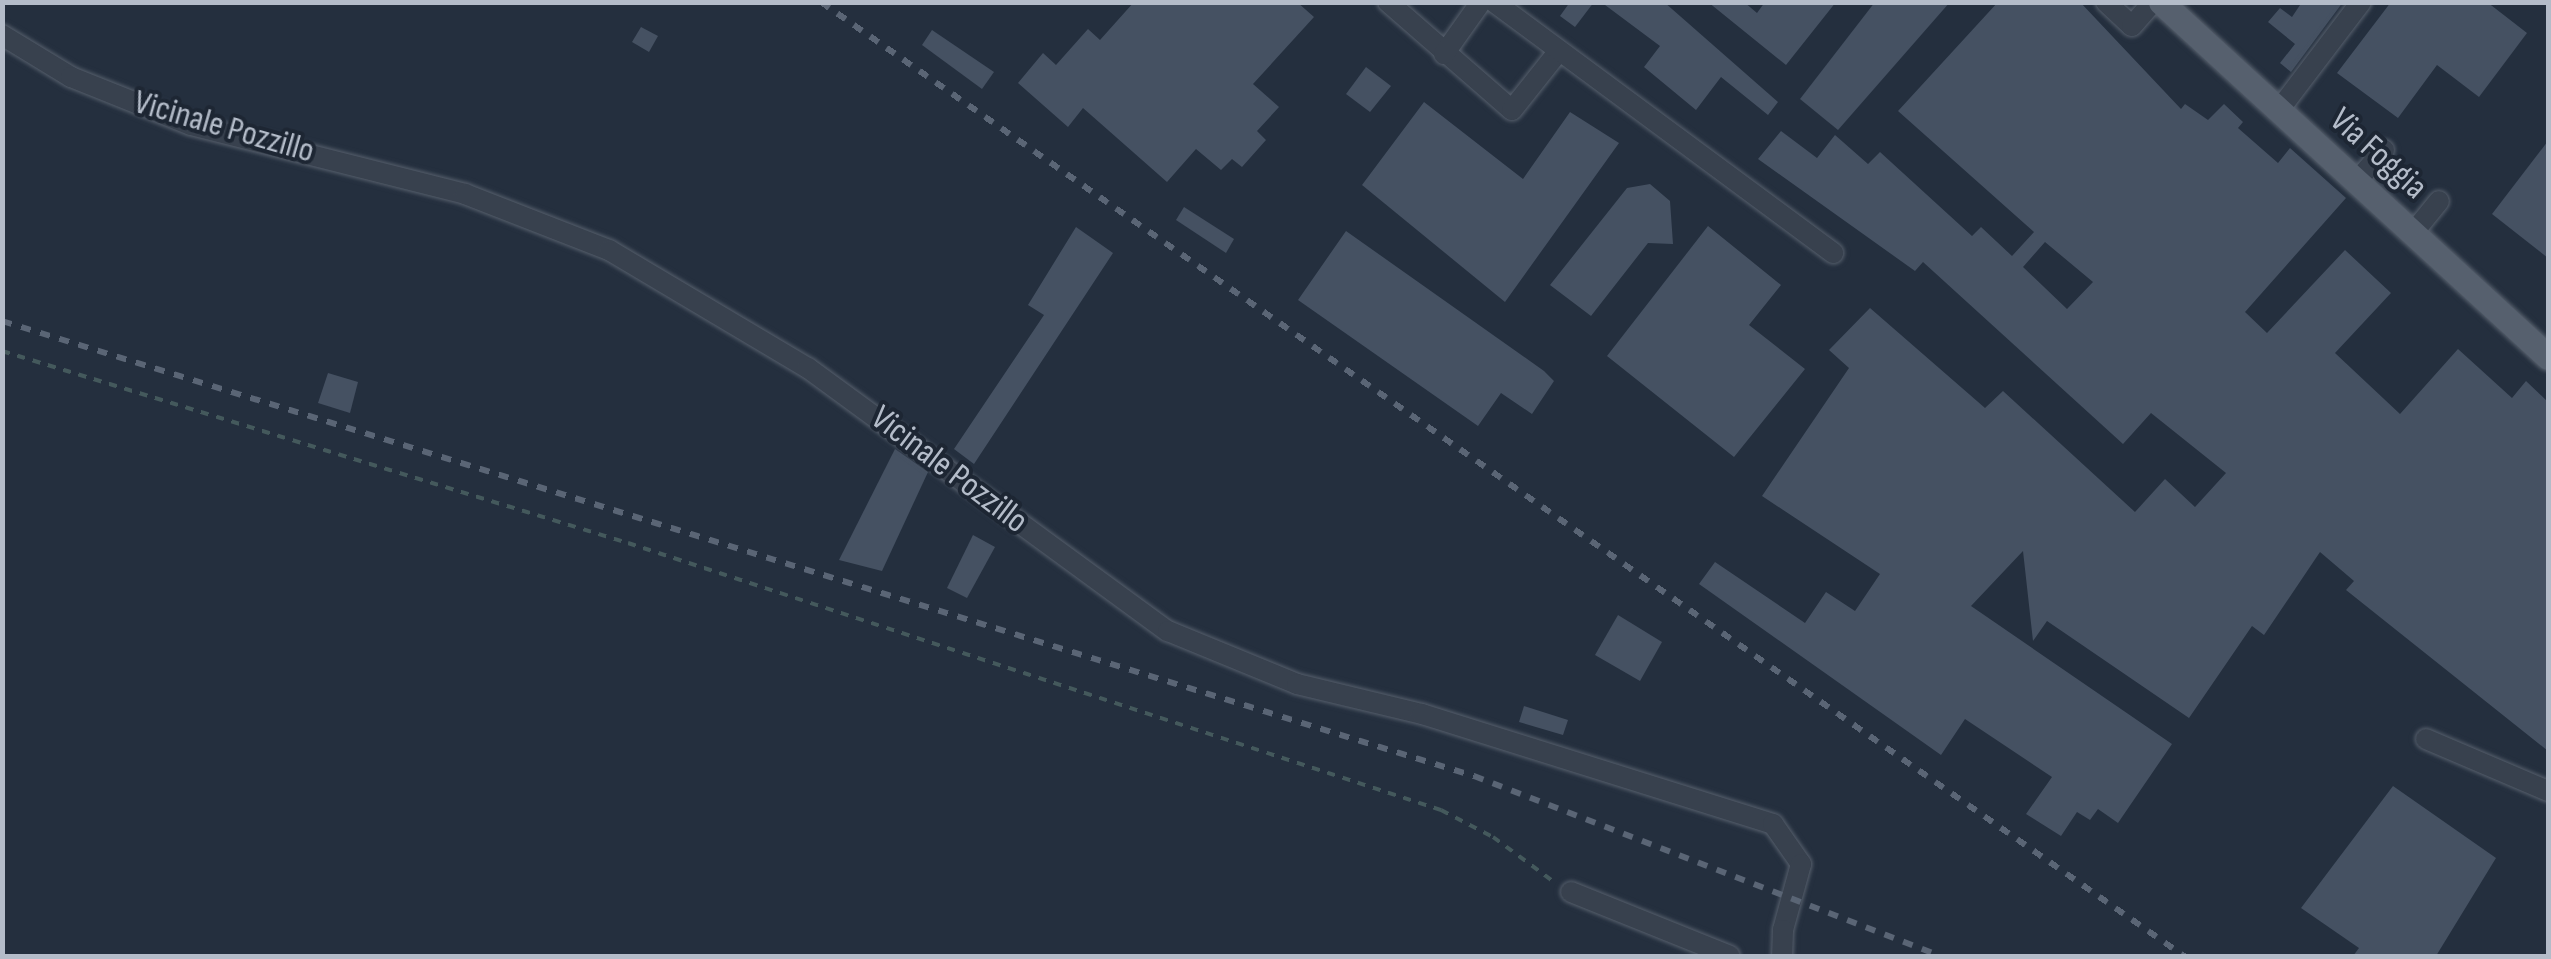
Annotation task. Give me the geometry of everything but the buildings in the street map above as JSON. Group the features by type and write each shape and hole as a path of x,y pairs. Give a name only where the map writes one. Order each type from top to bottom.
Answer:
{"main road":[{"name":"Via Foggia","path":"2161,2 2548,356"}],"street":[{"path":"1388,2 1512,110 1560,51"},
{"path":"1444,54 1481,2"},
{"path":"1494,2 1833,252"},
{"path":"2106,2 2132,26 2153,2"},
{"path":"2279,110 2360,2"},
{"name":"Vicinale Pozzillo","path":"2,34 71,77 191,126 465,194 609,250 808,368 1168,631 1297,684 1422,714 1773,824 1801,864 1782,930 1782,956"},
{"path":"2357,181 2384,150"},
{"path":"2413,233 2439,201"},
{"path":"2426,738 2548,791"},
{"path":"1571,892 1730,956"}],"path":[{"path":"2,351 628,543 1441,810 1571,892"}],"railway":[{"path":"821,2 2184,956"},
{"path":"2,321 1474,776 1940,956"}]}
